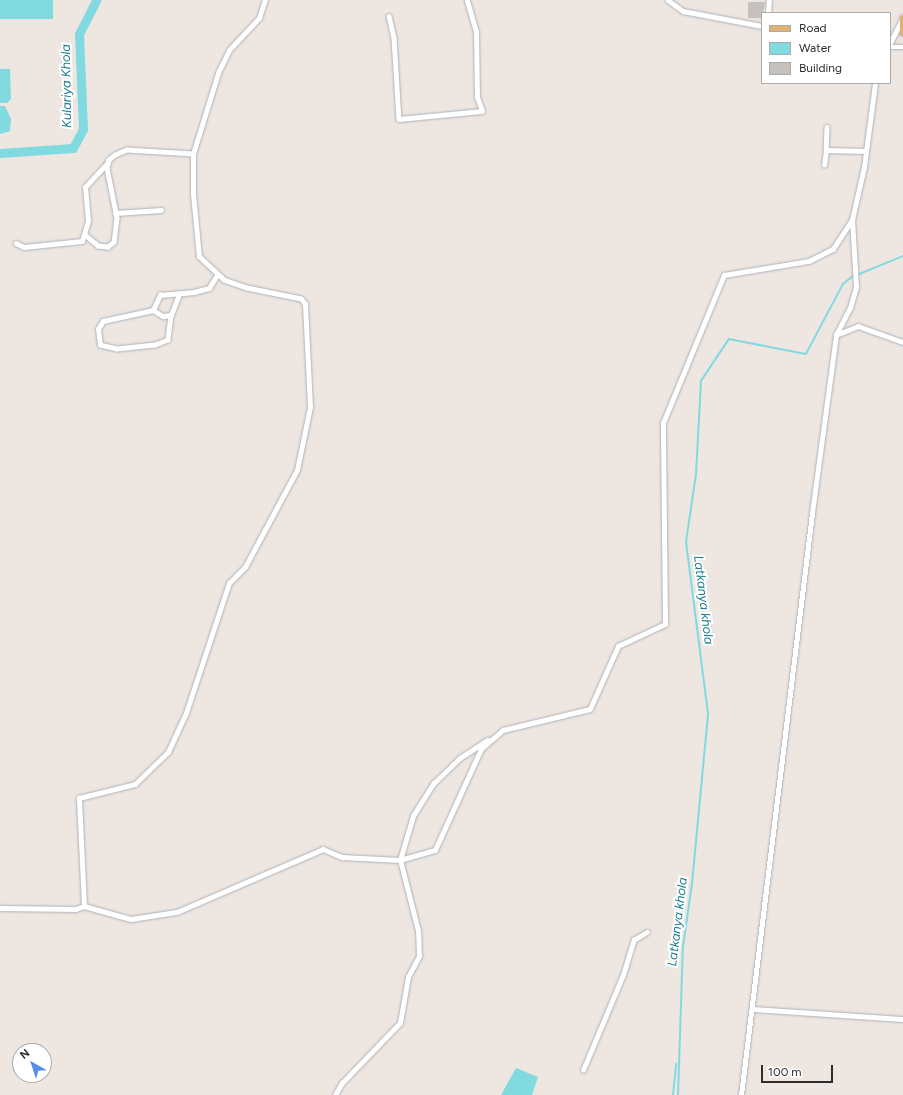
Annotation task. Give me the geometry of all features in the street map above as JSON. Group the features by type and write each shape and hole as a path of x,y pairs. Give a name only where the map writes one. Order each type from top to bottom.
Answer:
{"main road":[{"path":"903,18 903,32"}],"street":[{"path":"84,906 79,798 135,784 168,752 186,713 229,583 245,567 297,470 310,407 306,304 301,299 236,285 217,275 199,257 193,192 193,154 218,73 229,50 259,18 265,0"},
{"path":"389,16 394,38 399,119 482,110 477,97 476,32 467,0"},
{"path":"668,0 683,11 761,26"},
{"path":"768,12 769,0"},
{"path":"891,41 903,18"},
{"path":"891,47 903,47"},
{"path":"741,1095 812,513 836,335 850,308 856,287 852,220 866,151 875,84"},
{"path":"824,165 827,127"},
{"path":"16,243 24,248 52,242 72,245 82,242 88,221 85,187 109,160 127,150 193,154"},
{"path":"826,150 866,151"},
{"path":"85,235 98,246 108,247 117,235 115,213 107,168 109,160"},
{"path":"115,213 161,210"},
{"path":"335,1095 342,1083 400,1023 408,977 419,956 418,931 400,860 413,816 429,789 460,758 503,730 590,709 618,646 665,624 663,422 724,275 809,261 833,249 852,220"},
{"path":"153,310 160,295 179,294 209,288 217,275"},
{"path":"171,315 163,316 153,310 103,321 98,329 100,345 117,349 168,340 171,315 179,294"},
{"path":"836,335 858,326 903,342"},
{"path":"0,908 76,909 84,906 131,918 177,912 323,849 342,857 400,860 435,850 481,749 503,730"},
{"path":"583,1070 623,975 634,940 647,932"},
{"path":"752,1009 903,1019"}],"water":[{"path":"0,0 53,0 53,19 0,19"},
{"path":"0,69 10,69 11,99 7,103 0,103"},
{"path":"0,106 5,106 11,119 10,131 0,134"},
{"path":"516,1068 538,1077 532,1095 501,1095"}],"building":[{"path":"748,2 765,2 763,12 761,12 761,18 748,18"}],"waterway":[{"name":"Kulariya Khola","path":"0,153 73,148 83,129 79,34 96,0"},
{"name":"Latkanya khola","path":"857,275 903,256"},
{"name":"Latkanya khola","path":"678,1095 683,947 692,884 708,714 686,542 696,474 701,381 729,339 806,354 843,284 853,276"},
{"path":"673,1095 676,1064"}]}
